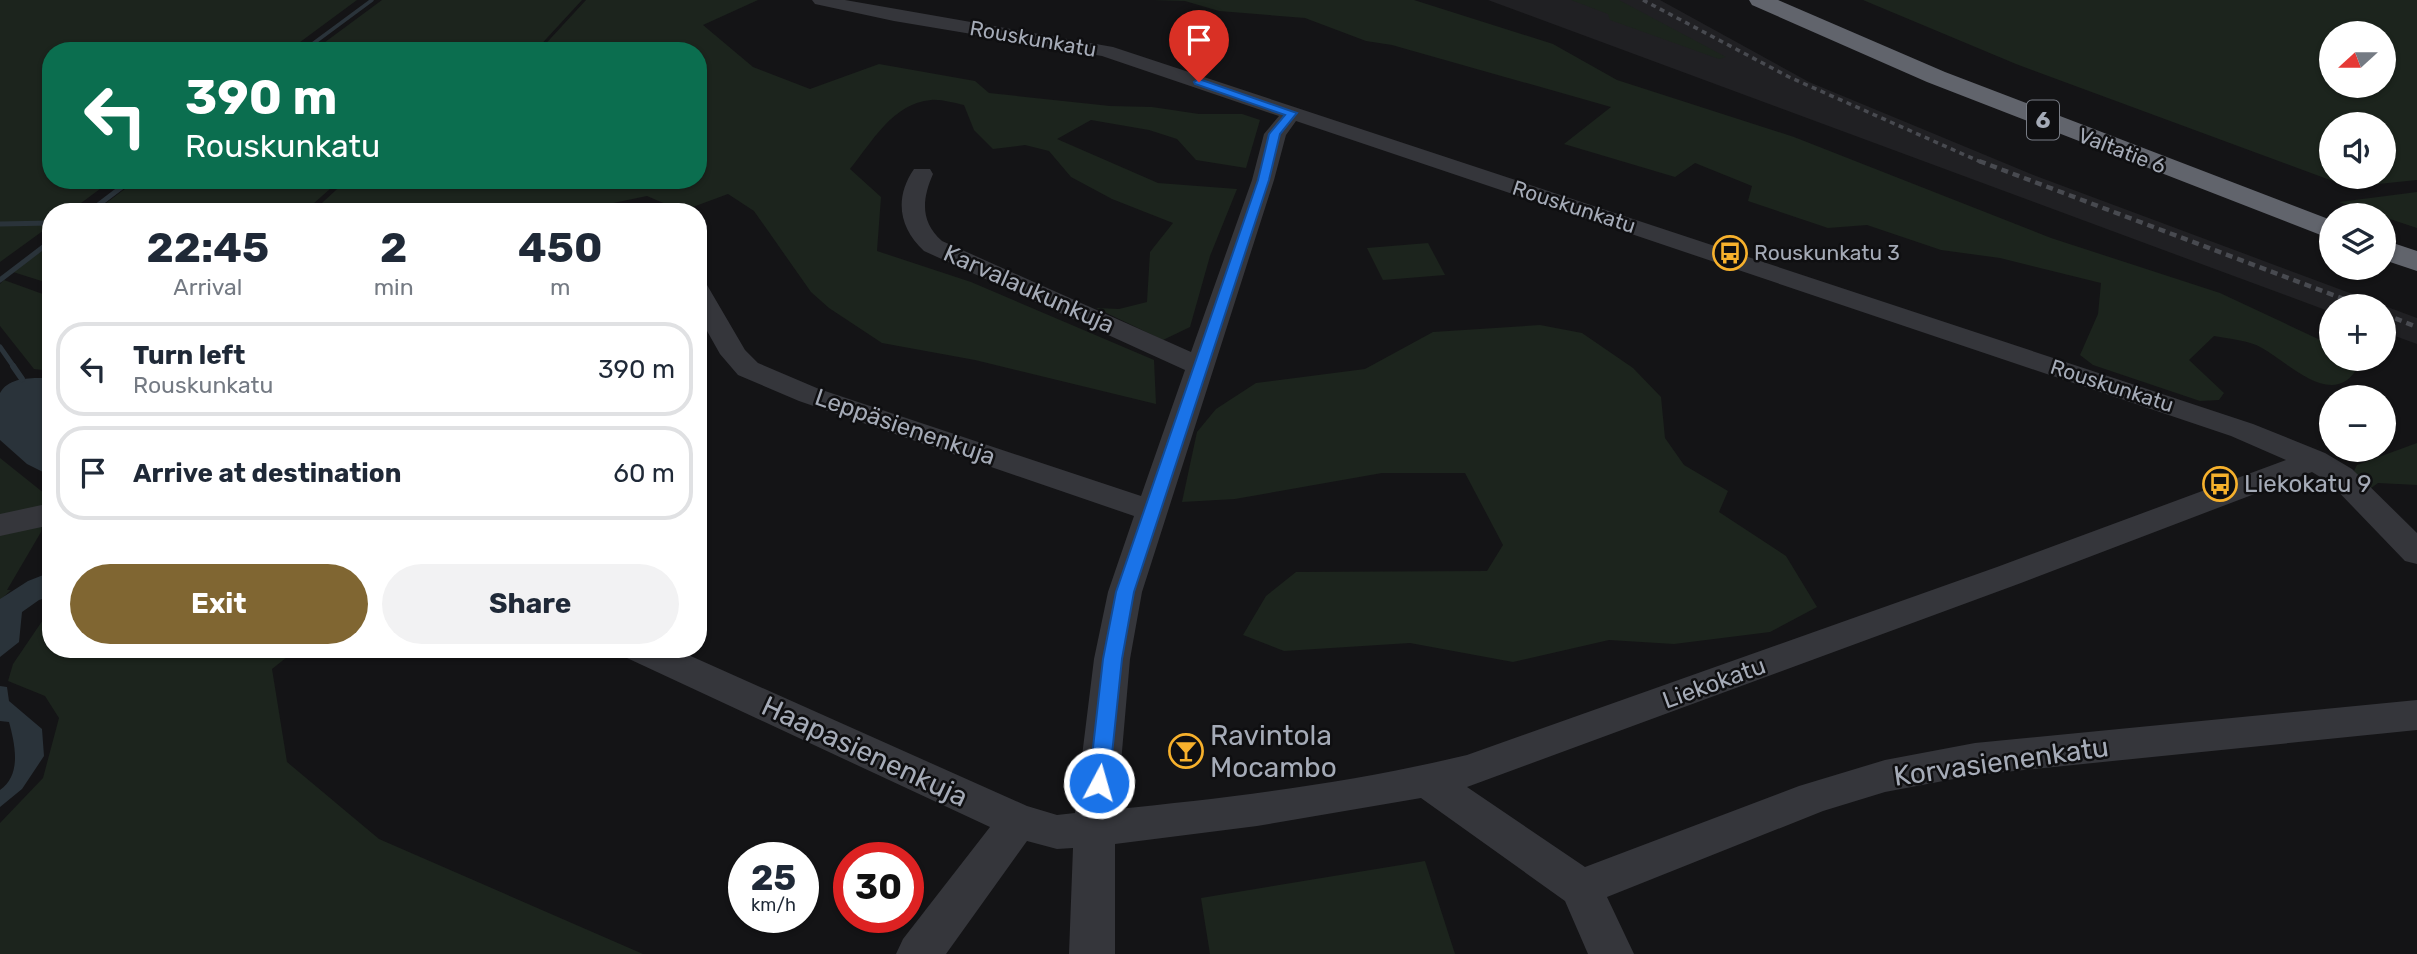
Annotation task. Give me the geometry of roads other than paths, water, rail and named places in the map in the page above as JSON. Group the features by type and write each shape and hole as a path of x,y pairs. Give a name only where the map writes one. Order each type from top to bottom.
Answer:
{"highway":[{"name":"Valtatie 6","path":"1760,0 1962,87 2319,225"},
{"name":"Valtatie 6","path":"1791,0 1980,80 2319,210"},
{"path":"2396,238 2417,246"},
{"path":"2396,254 2417,262"}],"street":[{"name":"Rouskunkatu","path":"821,0 894,16 1106,51 2143,396 2242,430 2314,460"},
{"path":"1092,954 1094,828 1112,659 1125,592 1263,180 1275,134 1292,113"},
{"name":"Karvalaukunkuja","path":"922,174 915,188 912,214 914,226 922,238 933,246 1199,366"},
{"name":"Leppäsienenkuja","path":"707,308 734,354 748,369 809,396 1152,510"},
{"path":"2314,460 2342,476 2417,553"},
{"name":"Liekokatu","path":"1094,828 1257,809 1427,781 1517,754 2314,460"},
{"path":"0,525 42,516"},
{"name":"Haapasienenkuja","path":"660,658 1018,821 1057,832 1094,828"},
{"name":"Korvasienenkatu","path":"1581,888 1813,798 1885,776 1975,759 2417,715"},
{"path":"1427,781 1581,888 1611,954"},
{"path":"919,954 1018,821"}],"waterway":[{"path":"315,42 372,0"},
{"path":"101,203 119,189"},
{"path":"0,224 42,223"},
{"path":"0,280 42,248"},
{"path":"0,347 14,367"},
{"path":"13,366 22,379"}],"railway":[{"path":"1643,0 1789,77 1983,163"},
{"path":"1979,161 2330,294"},
{"path":"2396,319 2417,327"}],"place":[{"name":"Rouskunkatu 3","path":"1730,253"},
{"name":"Liekokatu 9","path":"2220,484"},
{"name":"Ravintola Mocambo","path":"1186,751"}]}
